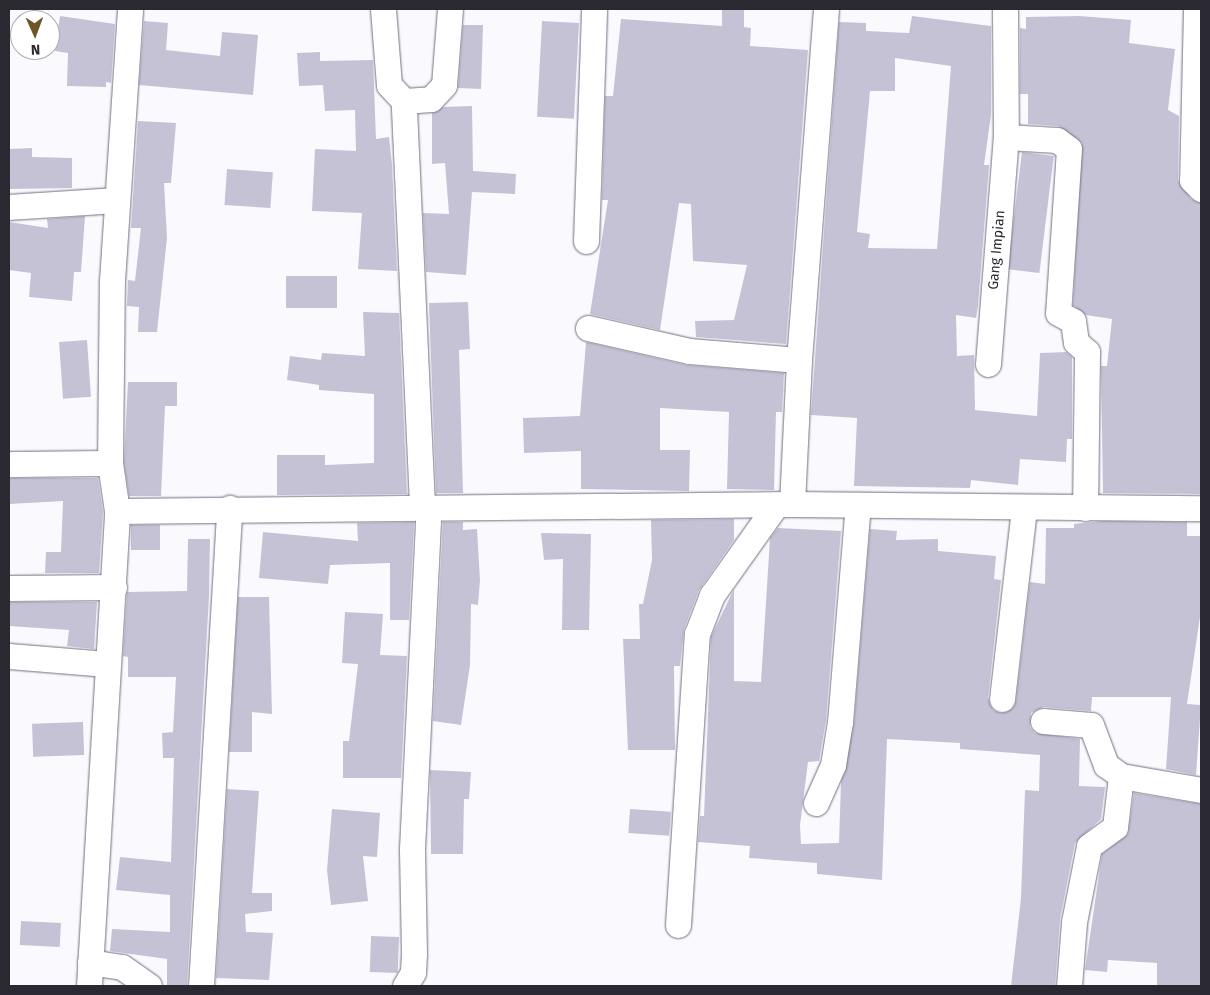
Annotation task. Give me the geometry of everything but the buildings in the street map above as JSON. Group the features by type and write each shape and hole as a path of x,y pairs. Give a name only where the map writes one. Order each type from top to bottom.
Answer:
{"street":[{"path":"130,9 116,200 110,463 117,511 114,587 107,664 90,974 122,967 149,986"},
{"path":"382,9 389,85 404,101 426,506 412,849 414,954 413,972 405,986"},
{"path":"404,101 431,99 444,86 450,9"},
{"path":"586,241 594,9"},
{"path":"678,925 696,634 712,595 784,504 799,360 826,9"},
{"name":"Gang Impian","path":"988,364 1006,137 1005,9"},
{"path":"1196,9 1192,180 1201,189"},
{"path":"1006,137 1057,140 1068,147 1058,312 1073,321 1076,342 1087,352 1085,508"},
{"path":"9,207 116,200"},
{"path":"588,328 689,351 799,360"},
{"path":"9,464 110,463"},
{"path":"117,511 229,508 784,504 1024,509 1201,508"},
{"path":"816,803 833,765 840,722 858,505"},
{"path":"201,986 229,508"},
{"path":"1002,699 1024,509"},
{"path":"9,588 114,587"},
{"path":"9,656 107,664"},
{"path":"1043,721 1091,725 1106,765 1121,776 1201,790"},
{"path":"1069,986 1074,922 1089,846 1115,827 1121,776"}]}
